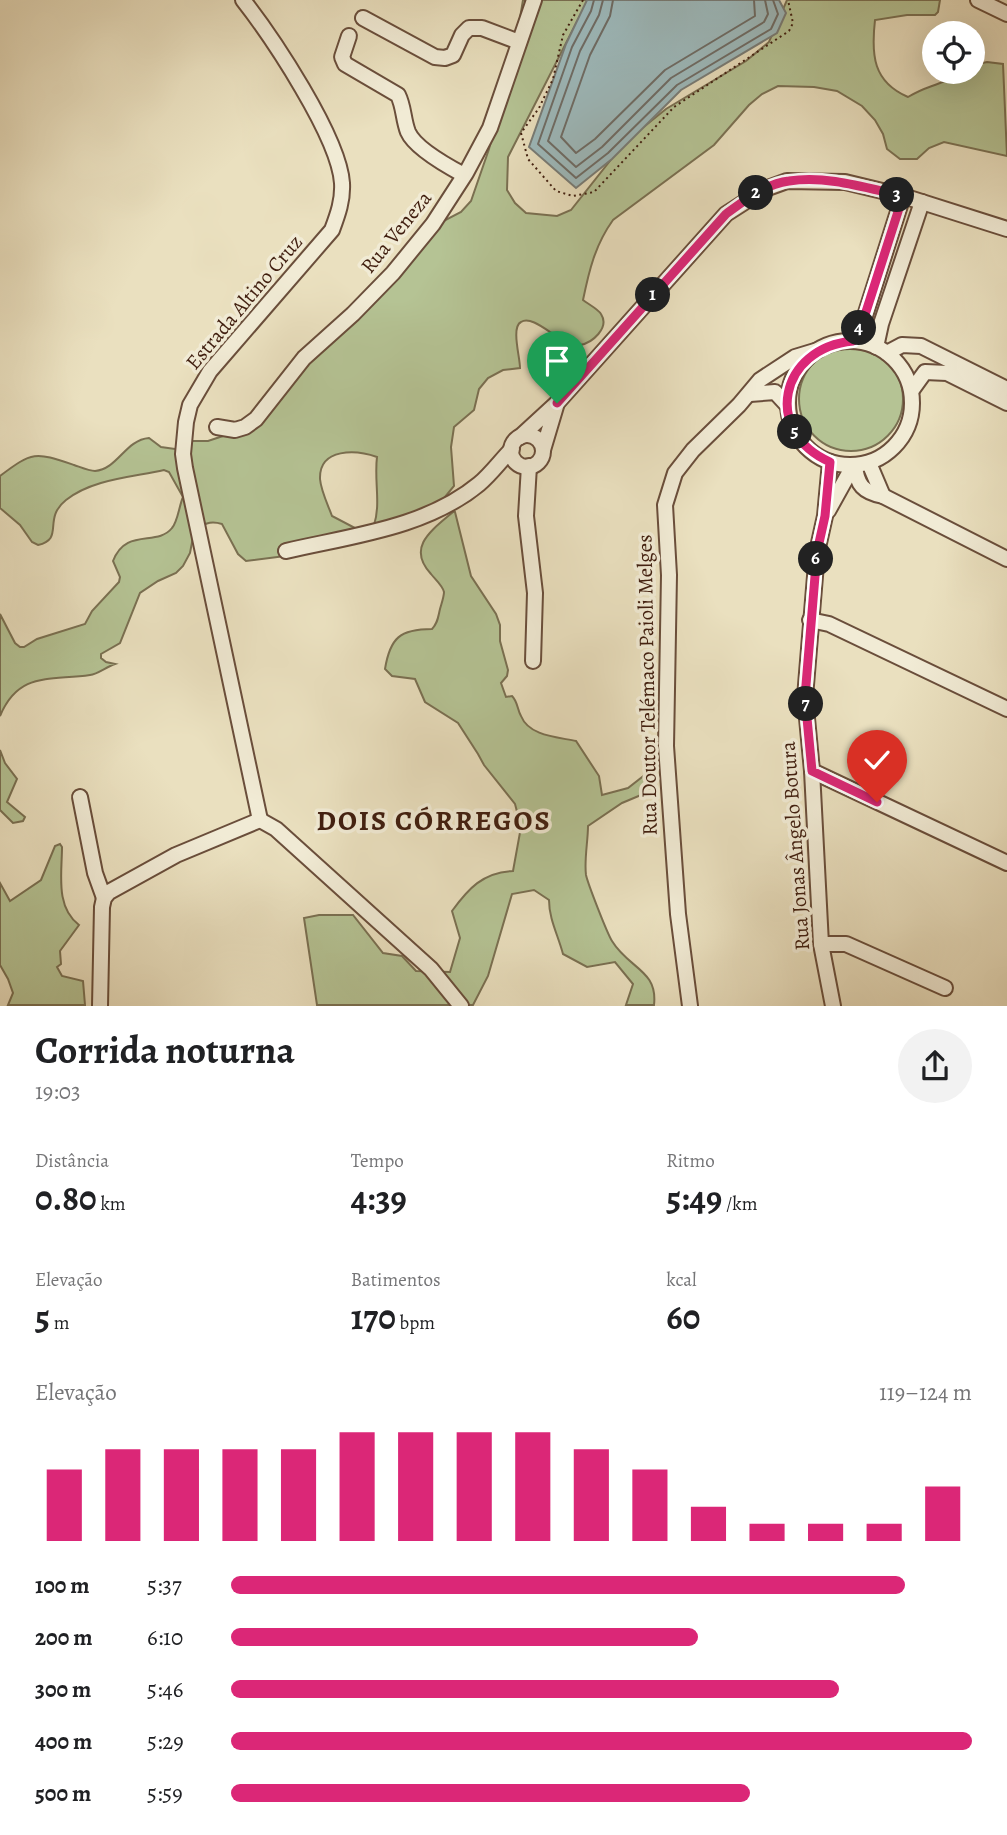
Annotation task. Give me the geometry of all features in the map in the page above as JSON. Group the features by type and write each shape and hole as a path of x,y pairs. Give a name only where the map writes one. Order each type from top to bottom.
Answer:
{"street":[{"name":"Estrada Altino Cruz","path":"243,0 316,113 329,141 341,179 341,203 332,230 211,371 190,405 186,422 183,454 191,498 260,820"},
{"name":"Rua Veneza","path":"217,427 235,430 256,419 304,358 393,273 433,224 490,128 534,0"},
{"path":"978,0 1007,14"},
{"path":"363,18 435,57 453,55 462,35 469,28 482,28 519,42"},
{"path":"349,36 342,57 345,64 398,95 410,136 435,157 464,175"},
{"path":"286,551 409,522 435,511 480,484 516,443 557,403 726,214 747,198 787,181 845,183 903,196 1007,229"},
{"path":"853,341 864,318 903,196"},
{"path":"882,350 881,324 922,202"},
{"path":"853,341 882,350 903,369 912,390 913,408 901,441 888,453 859,465 830,462 812,452 796,435 788,406 789,390 804,361 818,349 853,341"},
{"path":"882,350 902,345 921,346 1007,389"},
{"name":"Rua Doutor Telémaco Paioli Melges","path":"690,1006 678,914 666,746 669,575 664,505 675,473 693,450 750,394 760,380 795,357 818,349"},
{"path":"912,390 925,372 947,373 1007,403"},
{"path":"750,394 775,392 788,406"},
{"path":"516,443 517,463 529,466 540,460 557,403"},
{"path":"516,443 531,435 543,450"},
{"name":"Rua Jonas Ângelo Botura","path":"830,462 825,516 817,552 805,697 812,771 821,944 833,1006"},
{"path":"859,465 857,481 867,492 883,496 1007,559"},
{"name":"Rua Jonas Ângelo Botura","path":"825,516 859,465"},
{"path":"529,466 526,516 536,593 533,661"},
{"path":"810,620 829,624 1007,709"},
{"path":"812,771 1007,863"},
{"path":"80,797 95,873 104,898"},
{"path":"100,1006 102,907 109,892 176,855 260,820 275,829 423,961 461,1006"},
{"path":"821,944 846,944 946,988"}],"path":[{"path":"583,0 569,29 563,35 553,79 539,108 521,133 528,159 556,191 573,196 594,192 674,107 789,31 793,23 788,0"}],"green space":[{"path":"523,0 588,0 508,157 507,190 515,203 526,213 557,216 571,210 625,142 666,109 746,61 769,42 787,0 940,0 935,15 907,15 875,20 874,56 877,66 888,84 908,97 937,84 985,84 985,62 1003,64 1007,156 944,142 929,148 917,159 900,159 887,149 875,120 862,106 837,91 778,86 762,94 714,145 613,220 597,249 583,300 598,310 603,319 601,329 594,338 585,344 573,345 534,322 521,322 518,325 516,336 520,368 503,370 488,378 479,389 474,410 454,427 451,447 454,486 436,508 374,525 377,509 377,457 350,452 332,456 321,469 323,493 332,516 355,528 358,536 293,555 246,561 238,554 222,524 214,522 204,525 194,532 190,553 183,566 176,573 140,593 120,643 101,654 101,658 106,662 115,664 93,674 49,679 26,685 16,691 0,716 0,614 15,643 20,647 85,624 92,611 119,582 120,577 113,561 119,551 126,544 158,536 172,528 183,497 169,472 164,470 100,483 76,493 59,507 50,538 38,545 0,508 0,476 20,462 35,456 95,471 110,465 141,440 149,438 161,447 175,449 190,441 208,441 226,435 247,423 432,227 461,212 471,201 489,149 513,60"},
{"path":"851,347 871,351 888,362 899,379 903,399 899,419 888,436 871,447 851,451 831,447 814,436 803,419 799,399 803,379 814,362 831,351"},
{"path":"453,512 471,576 496,614 500,625 500,641 508,670 501,683 506,697 514,698 525,723 544,735 576,741 599,776 602,795 628,788 651,770 656,771 653,790 622,803 588,826 585,863 587,880 612,941 652,984 654,1005 626,1005 633,984 615,962 587,967 563,954 552,920 549,900 534,890 512,894 488,976 473,1005 317,1005 304,918 353,915 383,953 402,956 416,971 450,972 460,938 452,911 477,883 502,872 513,871 521,827 515,804 484,765 458,723 425,702 415,679 392,676 385,669 390,650 398,637 412,631 432,629 437,622 444,592 424,564 421,547 430,532"},
{"path":"0,750 5,763 17,779 7,802 25,817 23,821 13,823 0,810"},
{"path":"60,844 63,899 71,918 79,925 60,951 61,964 57,967 62,976 83,981 85,1005 8,1005 13,993 0,965 0,883 10,901 41,880 55,846"}],"water":[{"path":"587,0 779,0 786,13 777,33 681,90 612,159 576,188 529,147 566,44"}],"district":[{"name":"DOIS CÓRREGOS","path":"434,820"}],"route":[{"path":"557,403 726,214 747,198 787,181 809,180 845,183 903,196 864,318 853,341 818,349 804,361 789,390 788,406 796,435 818,457 830,462 808,641 805,697 812,771 877,802"}]}
